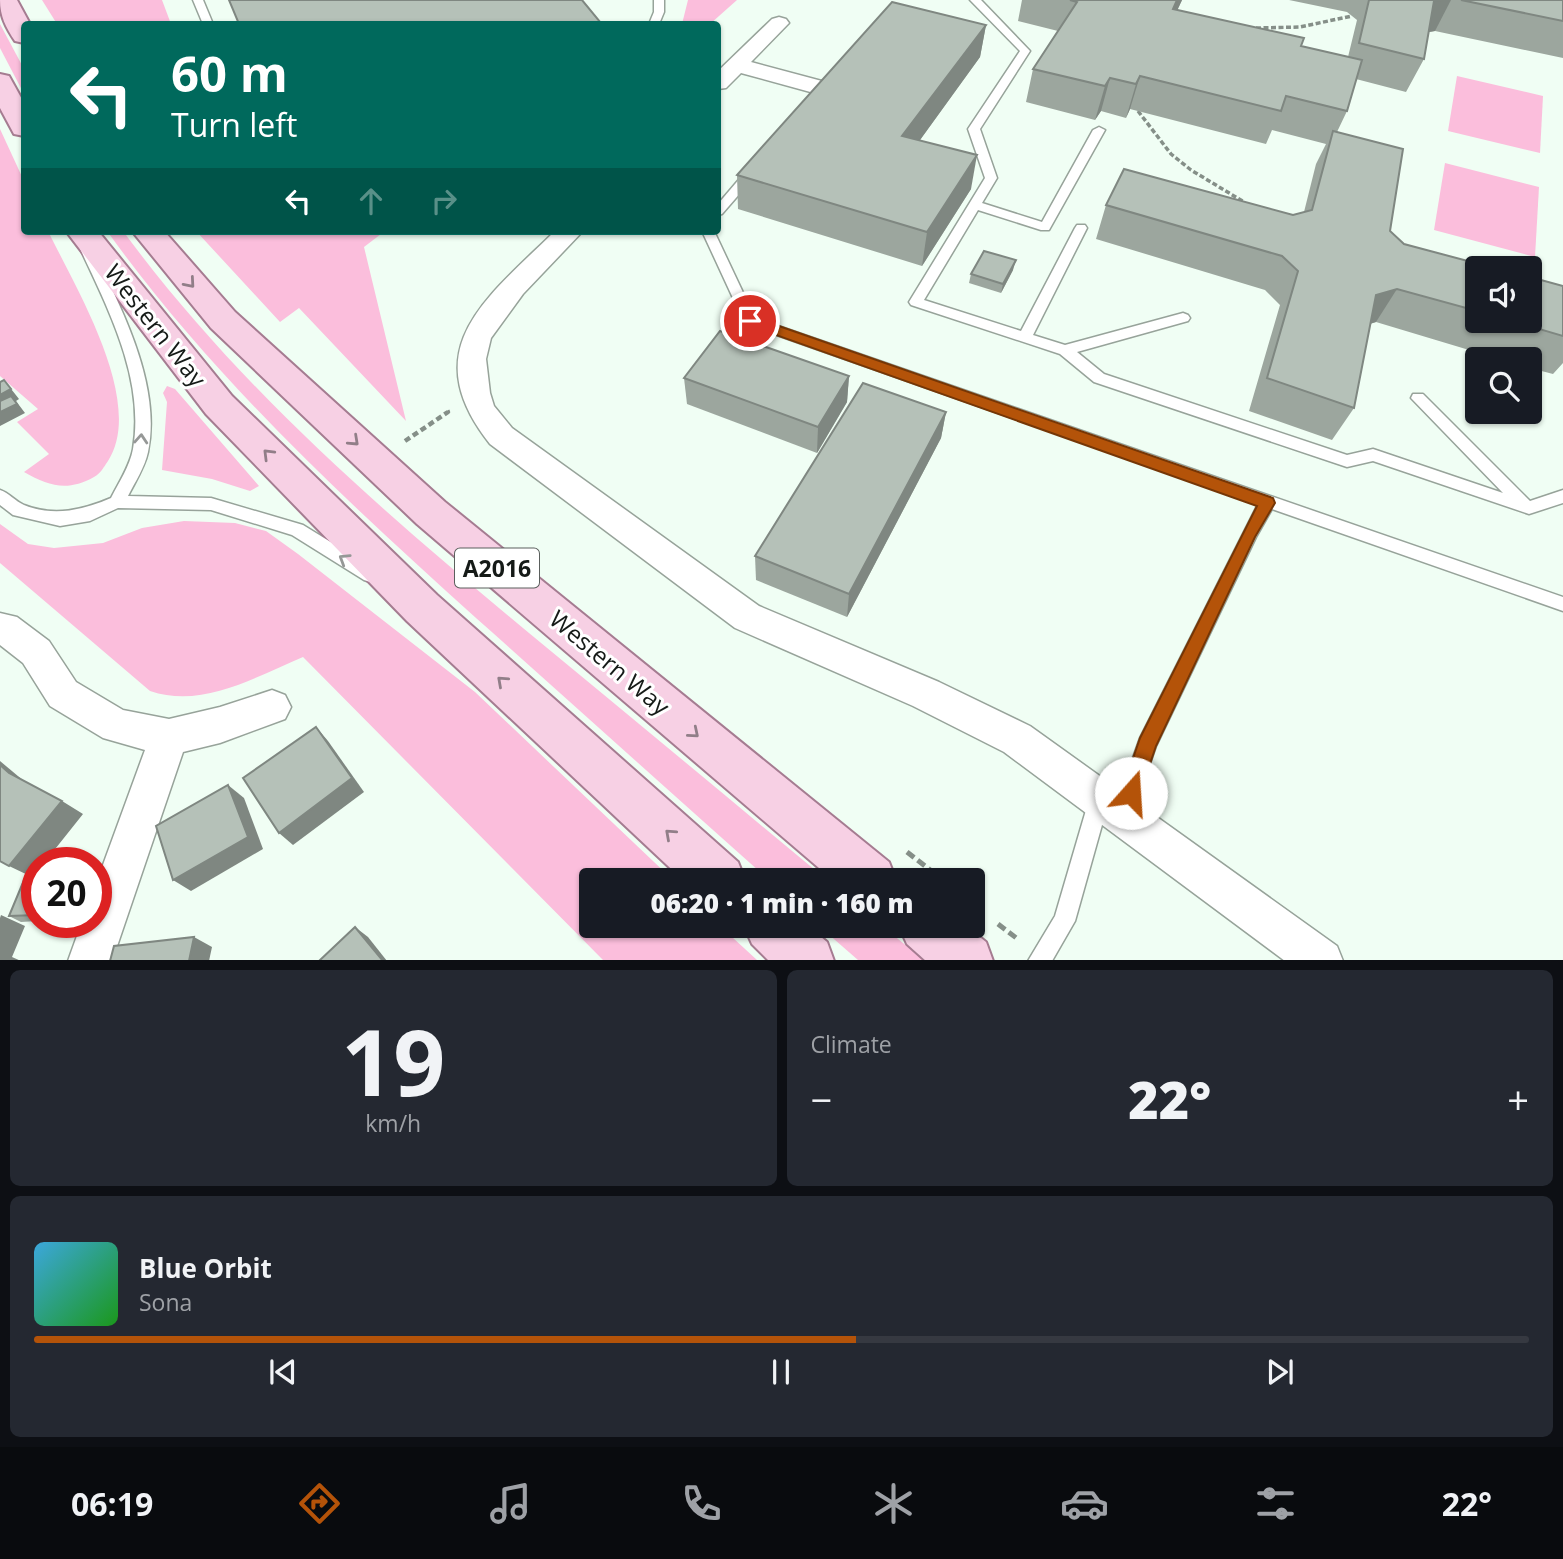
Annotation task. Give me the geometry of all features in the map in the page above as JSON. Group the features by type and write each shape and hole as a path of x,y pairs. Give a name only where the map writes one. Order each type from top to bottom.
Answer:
{"main road":[{"path":"5,0 21,30"},
{"path":"0,82 21,122"},
{"name":"Western Way","path":"83,235 219,405 422,608 707,868"},
{"name":"Western Way","path":"149,235 223,320 431,513 857,868"},
{"path":"783,938 807,960"}],"street":[{"path":"721,80 779,23"},
{"path":"736,65 825,89"},
{"path":"566,235 509,293 486,322 472,350 472,379 480,408 501,436 747,617 926,694 1017,739 1321,960"},
{"path":"0,628 5,628 36,652 63,694 116,726 169,737 272,707"},
{"path":"90,960 169,737"}],"lane":[{"path":"198,0 207,21"},
{"path":"655,21 659,12 659,0"},
{"path":"975,0 1025,51 974,129 991,178 916,302 1065,350 1099,377 1112,382 1347,461 1373,455 1529,508 1563,496"},
{"path":"975,205 1045,227 1099,130"},
{"path":"721,208 762,160"},
{"path":"1025,337 1081,228"},
{"path":"82,235 129,350 143,406 141,451 117,502"},
{"path":"710,235 750,321 1563,604"},
{"path":"1065,350 1183,318"},
{"path":"1418,398 1529,508"},
{"path":"0,496 19,510 60,519 90,514 117,502 211,504 297,530 422,608"},
{"path":"1040,959 1064,921 1111,808 1147,744 1249,534 1267,503"}],"path":[{"path":"1246,28 1300,27 1352,16"},
{"path":"1139,111 1171,153 1251,209"},
{"path":"980,940 1040,959"}],"shaded area":[{"path":"42,0 162,0 170,21 55,21"},
{"path":"688,0 737,0 713,21 683,21"},
{"path":"0,24 21,63 21,88 0,48"},
{"path":"1457,76 1543,96 1540,153 1448,131"},
{"path":"0,129 21,174 21,235 50,235 89,313 113,377 118,408 117,436 108,461 100,472 84,482 67,486 50,484 24,472 49,454 17,422 38,409 0,376"},
{"path":"1445,163 1539,187 1535,256 1434,230"},
{"path":"110,235 126,235 214,342 263,394 366,493 474,587 813,868 756,868 476,618 328,481 190,336"},
{"path":"200,235 380,235 364,247 406,421 299,308 280,322"},
{"path":"167,386 175,389 259,486 250,491 212,479 162,470 167,402 163,393"},
{"path":"184,521 235,523 266,531 475,692 660,868 579,868 579,936 303,657 247,681 209,693 170,696 150,691 0,563 0,524 28,544 54,548 103,543 142,528"},
{"path":"581,938 733,938 757,960 603,960"},
{"path":"833,938 897,938 924,960 858,960"}],"building":[{"path":"229,0 582,0 599,21 238,21"},
{"path":"1070,0 1177,0 1173,9 1304,38 1301,46 1362,60 1347,111 1286,96 1281,111 1140,76 1136,84 1110,78 1105,86 1033,69 1077,2"},
{"path":"1369,0 1442,0 1434,1 1424,59 1359,43"},
{"path":"1461,0 1563,0 1563,21"},
{"path":"892,2 986,25 902,136 977,155 927,232 737,175"},
{"path":"1333,131 1403,149 1390,231 1404,244 1465,260 1465,308 1397,289 1376,295 1354,408 1267,378 1298,271 1282,256 1106,205 1124,169 1293,215 1312,210"},
{"path":"984,251 1016,260 1003,284 971,274"},
{"path":"1542,280 1563,286 1563,336 1542,330"},
{"path":"720,331 849,376 818,427 684,378"},
{"path":"4,380 11,389 0,395 0,382"},
{"path":"863,383 946,412 849,594 755,556"},
{"path":"11,396 17,404 0,412 0,401"},
{"path":"316,727 352,778 279,833 243,778"},
{"path":"0,765 9,773 62,801 24,847 21,847 21,851 9,866 0,861"},
{"path":"228,785 248,837 173,880 156,826"},
{"path":"21,887 21,916 9,916"},
{"path":"355,927 382,960 320,960"},
{"path":"194,937 189,960 110,960 114,946"}],"route":[{"path":"750,321 1267,503 1249,534 1147,744 1131,793"}]}
